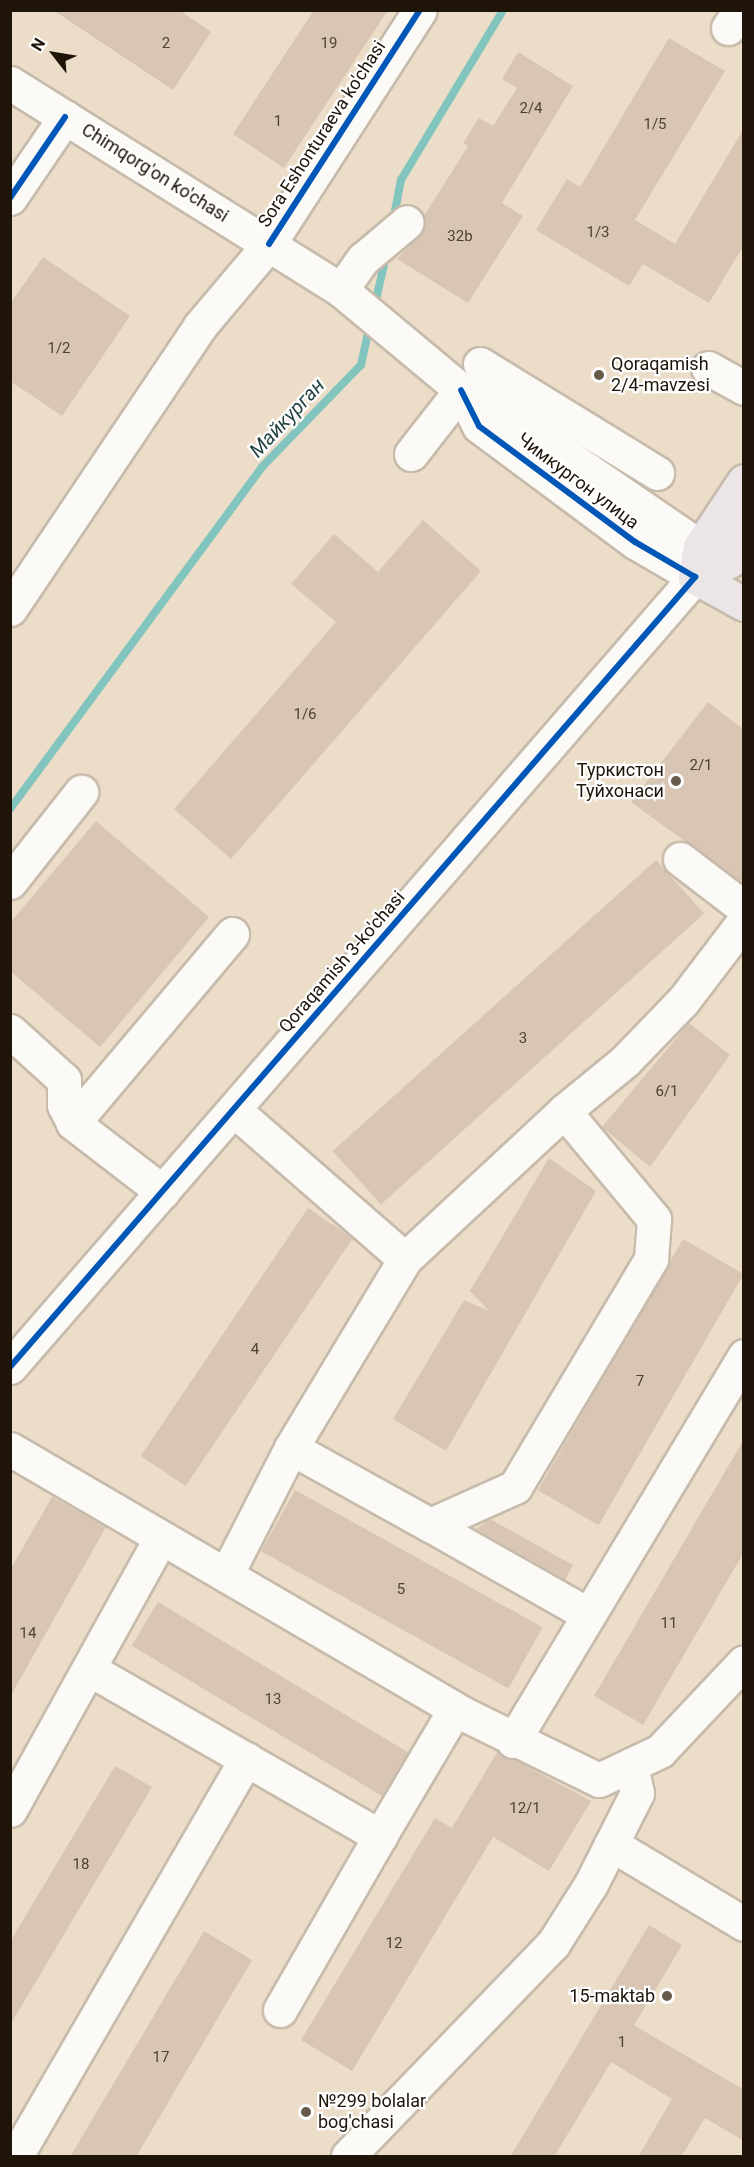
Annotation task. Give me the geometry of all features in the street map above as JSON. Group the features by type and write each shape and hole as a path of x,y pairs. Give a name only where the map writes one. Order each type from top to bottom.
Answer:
{"main road":[{"name":"Qoraqamish 3-ko'chasi","path":"717,563 744,480"},
{"name":"Qoraqamish 3-ko'chasi","path":"717,563 744,532"},
{"path":"717,563 744,604"}],"street":[{"name":"Sora Eshonturaeva ko'chasi","path":"10,609 200,326 269,243 420,10"},
{"name":"Chimqorg'on ko'chasi","path":"10,83 269,243"},
{"path":"10,198 65,117"},
{"path":"364,308 363,259 407,222"},
{"name":"Чимкургон улица","path":"269,243 470,377 490,403 717,563"},
{"path":"708,368 744,388"},
{"path":"411,454 470,377 657,473"},
{"name":"Qoraqamish 3-ko'chasi","path":"10,1367 717,563"},
{"path":"10,882 81,792"},
{"path":"680,859 744,908"},
{"path":"226,1575 291,1448 405,1259 564,1111 625,1062 683,1001 744,921"},
{"path":"73,1123 232,934"},
{"path":"10,1031 64,1080 64,1105 73,1123 163,1192"},
{"path":"234,1110 405,1259"},
{"path":"430,1525 515,1487 651,1259 654,1219 564,1111"},
{"path":"513,1741 587,1614 744,1356"},
{"path":"291,1448 587,1614"},
{"path":"10,1449 455,1709 513,1741 598,1780 660,1751 742,1669"},
{"path":"10,1810 161,1538"},
{"path":"89,1669 380,1836"},
{"path":"280,2010 455,1709"},
{"path":"16,2157 246,1759"},
{"path":"348,2157 553,1944 611,1844 637,1793 631,1765"},
{"path":"611,1844 744,1924"}],"building":[{"path":"53,10 179,10 211,32 173,90"},
{"path":"314,10 388,10 284,168 233,134"},
{"path":"669,38 725,71 635,220 675,244 744,128 744,245 709,303 643,264 629,286 536,230 567,179 580,187"},
{"path":"518,52 573,86 502,203 523,216 468,303 397,259 424,229 424,216 468,146 463,143 479,118 493,126 517,88 502,79"},
{"path":"43,257 130,316 62,416 10,381 10,304"},
{"path":"423,520 481,571 231,859 174,809 336,622 291,584 334,534 378,572"},
{"path":"708,702 744,730 744,884 631,802"},
{"path":"96,821 209,917 100,1047 10,971 10,923"},
{"path":"656,860 704,914 381,1205 333,1151"},
{"path":"689,1023 730,1055 650,1167 602,1127"},
{"path":"549,1158 596,1191 446,1451 393,1419 464,1300 489,1311 470,1291"},
{"path":"308,1208 353,1238 186,1486 141,1456"},
{"path":"683,1239 744,1274 599,1525 538,1490"},
{"path":"744,1439 744,1552 643,1725 594,1696"},
{"path":"295,1490 543,1627 509,1688 261,1551"},
{"path":"52,1497 106,1527 10,1697 10,1570"},
{"path":"490,1519 573,1565 565,1580 476,1529"},
{"path":"158,1602 408,1752 382,1796 132,1646"},
{"path":"498,1751 591,1801 549,1871 493,1837 352,2071 301,2040 435,1818 452,1828"},
{"path":"115,1766 152,1787 10,2025 10,1942"},
{"path":"649,1925 682,1945 634,2025 744,2090 744,2141 705,2118 681,2157 638,2157 672,2099 611,2062 554,2157 510,2157"},
{"path":"204,1931 252,1960 136,2157 70,2157"}],"waterway":[{"name":"Майкурган","path":"393,221 401,180 503,10"},
{"name":"Майкурган","path":"374,309 387,251"},
{"name":"Майкурган","path":"10,809 262,467 361,365 370,324"}],"cycle path":[{"path":"269,244 420,10"},
{"path":"10,198 65,117"},
{"path":"10,1367 695,577 635,542 479,426 461,390"}],"place":[{"name":"Qoraqamish 2/4-mavzesi","path":"599,375"},
{"name":"Туркистон Туйхонаси","path":"676,781"},
{"name":"15-maktab","path":"667,1996"},
{"name":"№299 bolalar bog'chasi","path":"306,2112"}]}
